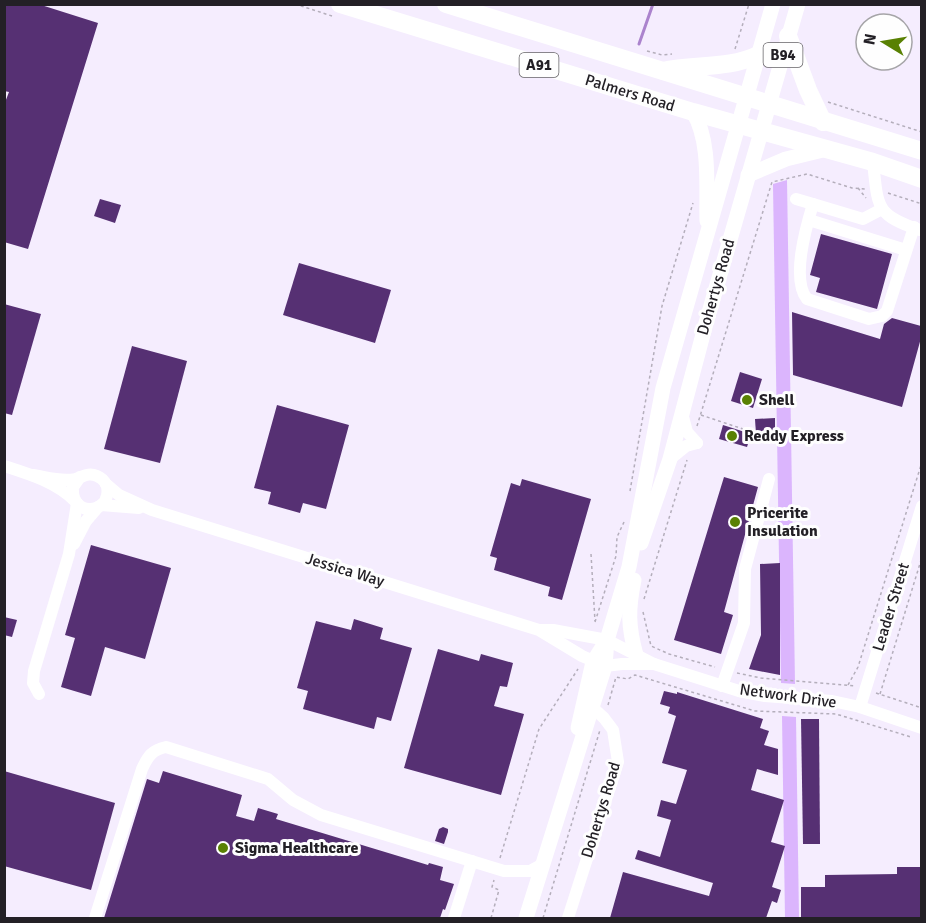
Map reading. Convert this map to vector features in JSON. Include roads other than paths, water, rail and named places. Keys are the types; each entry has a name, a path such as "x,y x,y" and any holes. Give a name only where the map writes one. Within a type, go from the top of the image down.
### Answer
{"highway":[{"name":"Palmers Road","path":"340,4 693,112 873,162 921,179"},
{"name":"Palmers Road","path":"446,4 921,151"},
{"path":"788,36 808,90 823,122"},
{"path":"661,72 684,66 732,64 758,55"}],"main road":[{"name":"Dohertys Road","path":"569,778 598,713 607,640 629,567 663,388 773,4"},
{"name":"Dohertys Road","path":"629,567 643,539 669,459 798,4"},
{"path":"693,112 705,141 708,236"},
{"path":"748,175 786,159 827,149"},
{"path":"636,655 629,633 628,606 643,539"},
{"name":"Dohertys Road","path":"526,918 569,778 582,708 605,668"}],"street":[{"path":"813,204 802,248 803,293 807,299 869,320 882,316 887,311 906,250 918,229 897,222 882,209 876,190 873,162"},
{"path":"796,199 863,219 882,209"},
{"path":"808,220 906,250"},
{"path":"669,459 692,441 682,412"},
{"path":"4,466 33,475 62,479 87,474 102,478 106,484 107,496 86,521 69,554"},
{"path":"33,475 67,493 87,509 99,506"},
{"path":"39,694 33,683 34,671 69,554 76,502 73,487 80,477"},
{"path":"722,686 744,623 745,569 770,479"},
{"name":"Jessica Way","path":"106,484 119,495 152,510 539,630 605,668"},
{"name":"Jessica Way","path":"99,506 117,505 152,510"},
{"name":"Leader Street","path":"860,707 921,506"},
{"name":"Jessica Way","path":"539,630 553,630 607,640"},
{"name":"Network Drive","path":"607,640 654,664 722,686 765,696 832,701 860,707 921,728"},
{"name":"Network Drive","path":"605,668 622,664 654,664"},
{"name":"Dohertys Road","path":"568,918 618,762 613,730 598,713"},
{"path":"95,918 142,769 152,752 166,747 268,779 293,800 321,815 497,869 515,872 530,871 543,864"},
{"path":"454,918 472,861"}],"waterway":[{"path":"639,44 653,4"}],"place":[{"name":"Shell","path":"747,400"},
{"name":"Reddy Express","path":"732,436"},
{"name":"Pricerite Insulation","path":"735,522"},
{"name":"Sigma Healthcare","path":"223,848"}]}
